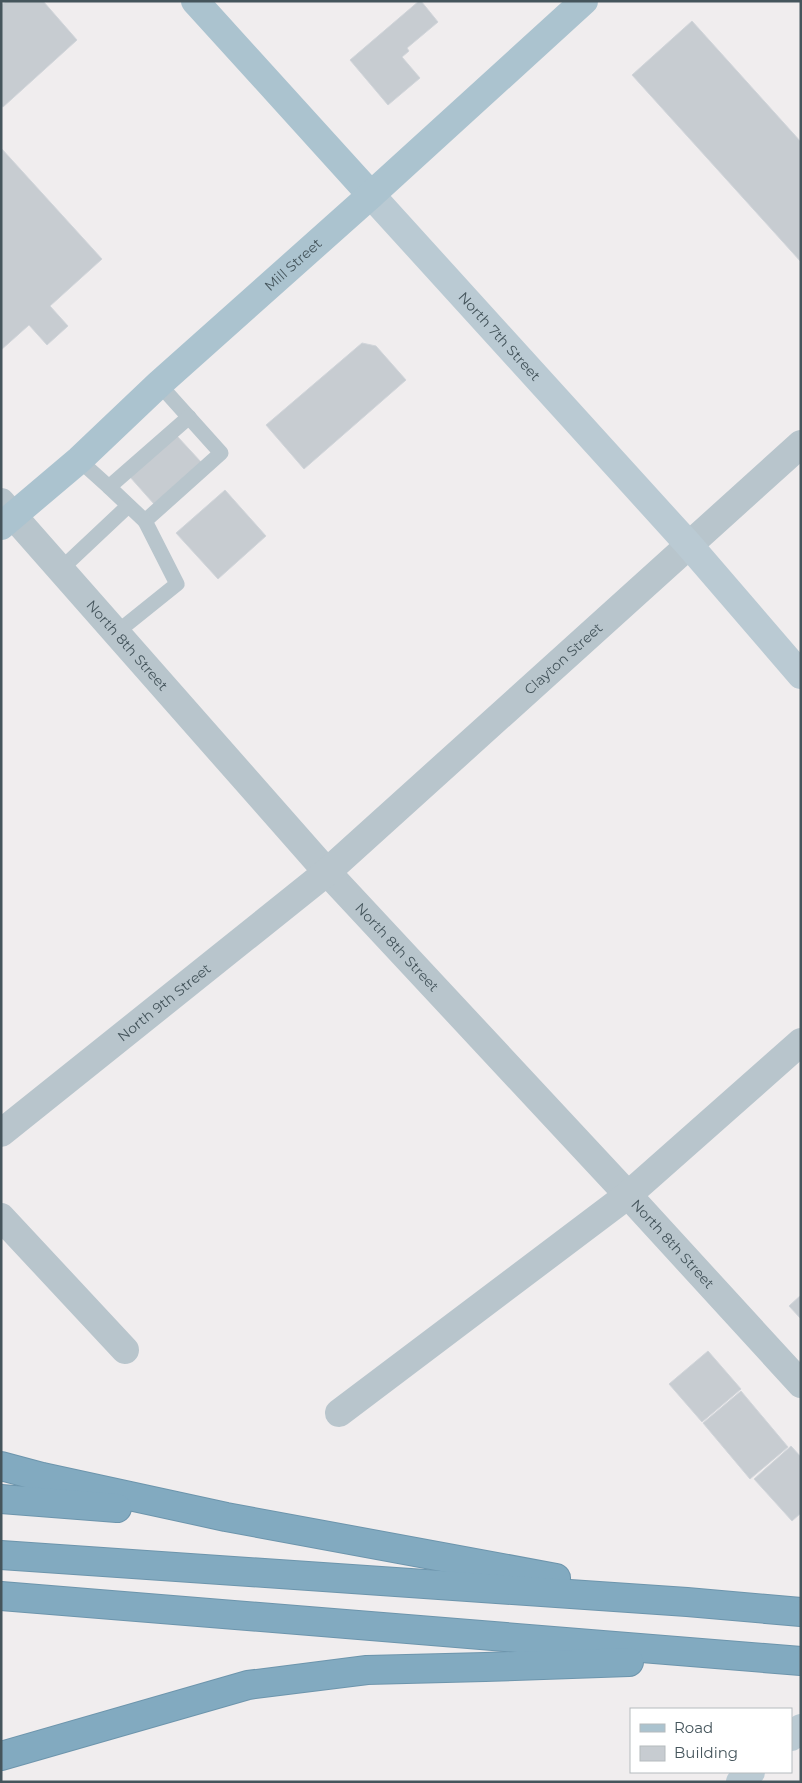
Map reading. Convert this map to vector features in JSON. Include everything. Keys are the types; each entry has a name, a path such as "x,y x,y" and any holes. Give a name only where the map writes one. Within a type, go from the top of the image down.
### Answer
{"highway":[{"path":"1,1466 42,1477 226,1517 687,1602"},
{"path":"1,1499 226,1517"},
{"path":"1,1554 687,1602 801,1612"},
{"path":"1,1596 801,1661"},
{"path":"1,1741 248,1685 367,1670 750,1657"},
{"path":"1,1756 248,1685"}],"main road":[{"name":"North 7th Street","path":"195,1 371,195"},
{"name":"Mill Street","path":"5,515 79,460 159,384 371,195 584,1"}],"street":[{"name":"North 7th Street","path":"371,195 689,545 801,675"},
{"name":"Clayton Street","path":"326,872 801,444"},
{"name":"North 8th Street","path":"5,515 60,570 326,872 628,1195 801,1384"},
{"name":"North 9th Street","path":"1,1133 326,872"},
{"path":"339,1413 628,1195 801,1042"},
{"path":"1,1217 124,1350"},
{"path":"740,1782 750,1773"}],"lane":[{"path":"145,521 221,452 159,384"},
{"path":"109,487 189,417"},
{"path":"79,460 145,521 177,584 116,633"},
{"path":"60,570 128,506"}],"building":[{"path":"6,1 43,1 77,40 3,107 1,106 1,5"},
{"path":"419,1 438,22 407,48 409,51 402,57 420,78 388,105 350,60"},
{"path":"692,21 801,142 801,262 632,75"},
{"path":"1,148 102,259 50,306 68,326 47,345 29,325 1,350"},
{"path":"362,343 376,346 406,380 304,469 266,425"},
{"path":"177,436 201,462 154,504 130,477"},
{"path":"225,490 266,536 218,579 176,533"},
{"path":"801,1295 801,1319 789,1306"},
{"path":"708,1351 741,1389 702,1422 669,1384"},
{"path":"741,1391 788,1447 750,1479 703,1423"},
{"path":"791,1446 801,1457 801,1513 792,1521 754,1479"}]}
